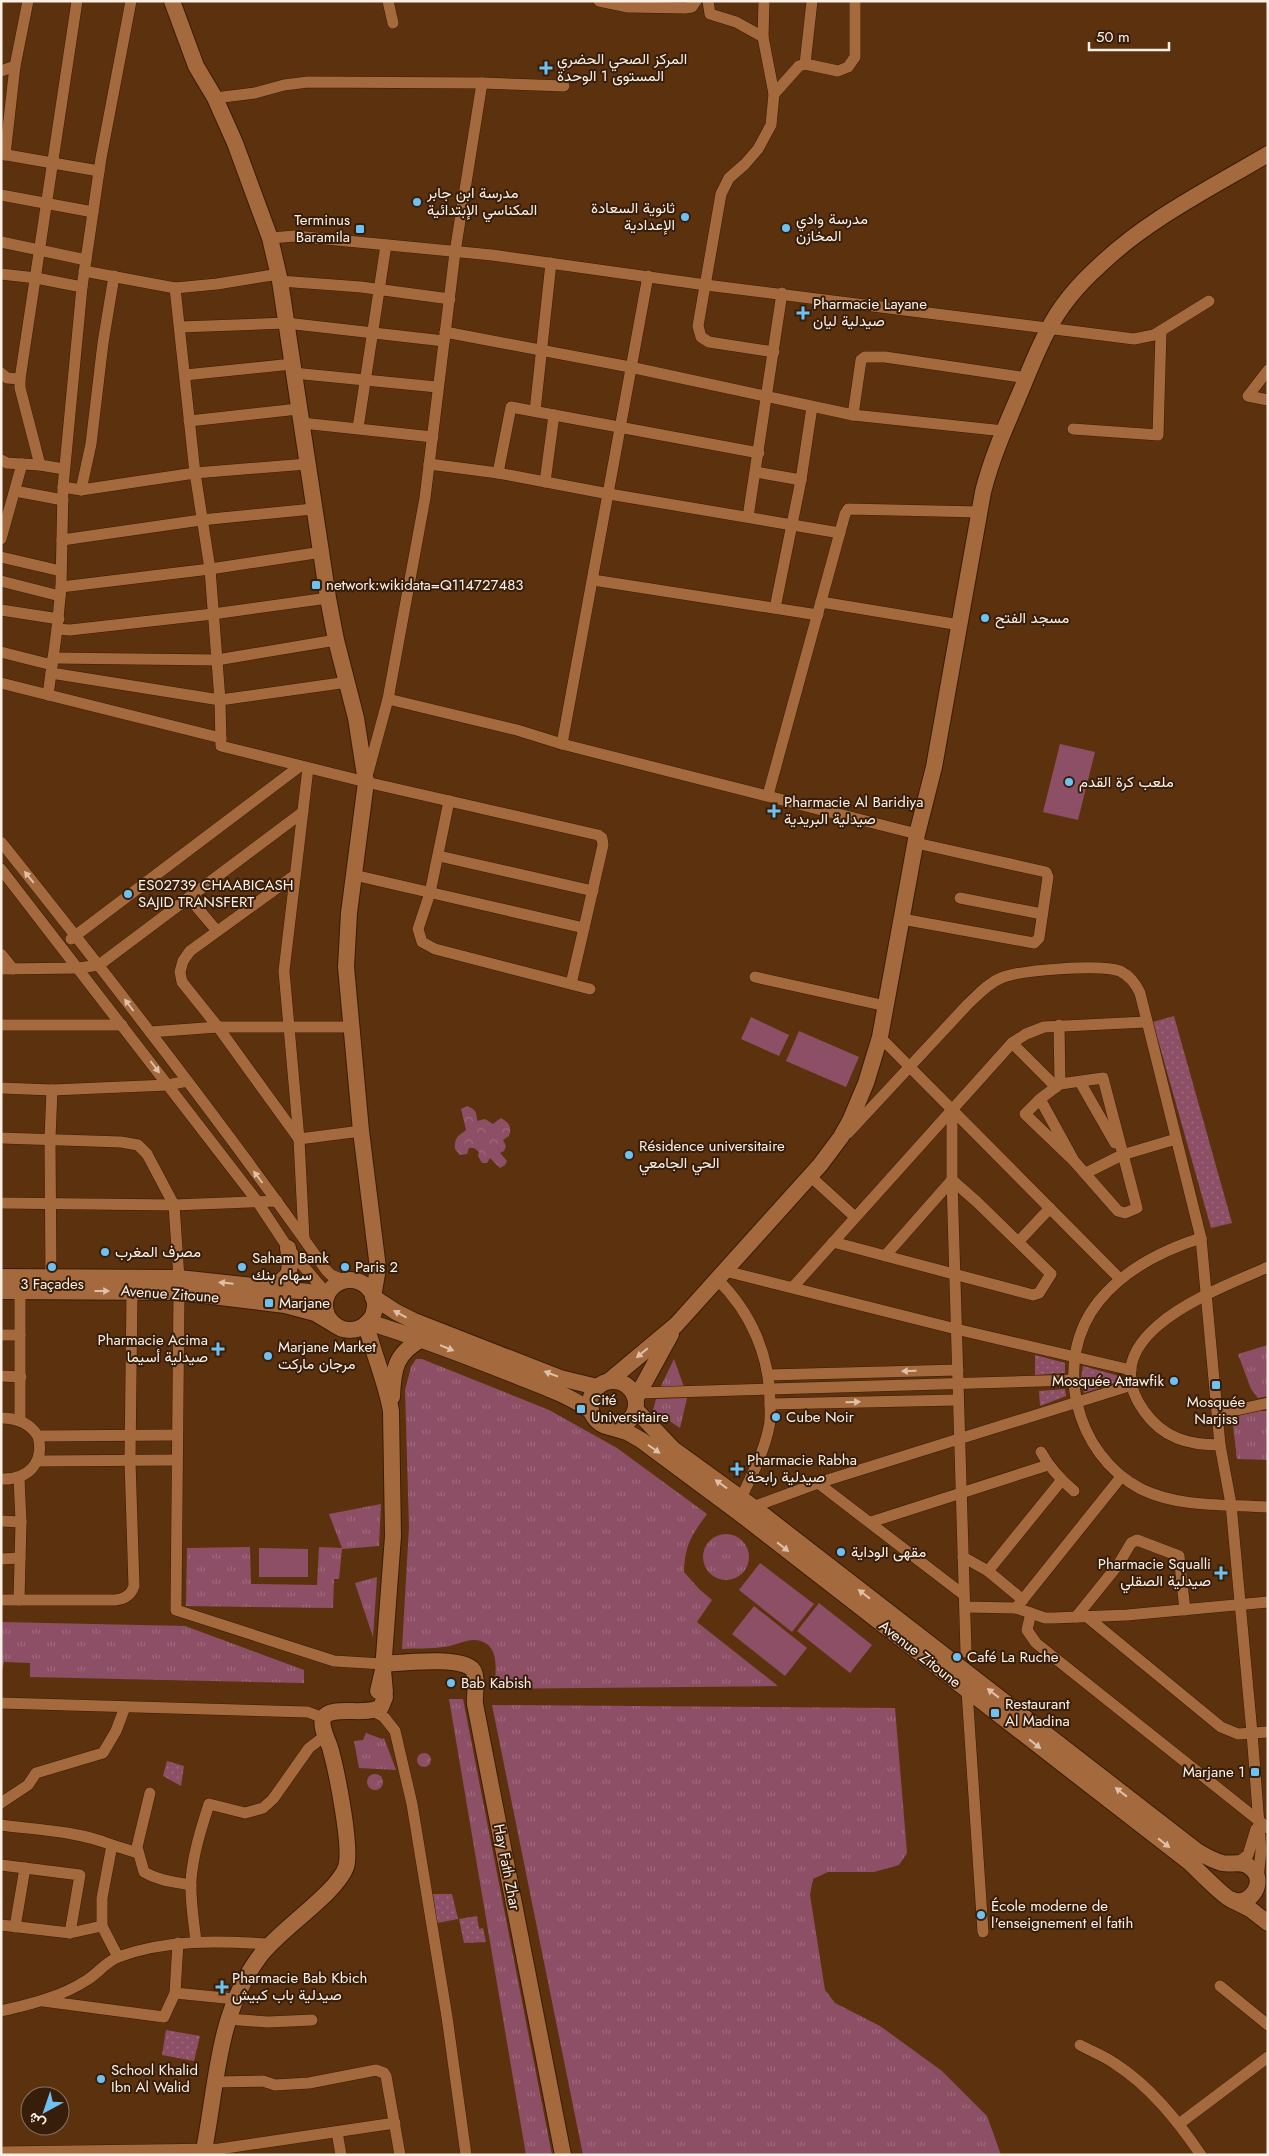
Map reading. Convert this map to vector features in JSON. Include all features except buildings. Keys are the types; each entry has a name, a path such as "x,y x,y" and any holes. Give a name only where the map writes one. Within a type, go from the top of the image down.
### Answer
{"street":[{"path":"28,1 15,66 3,155 99,171"},
{"path":"40,465 20,388 20,380 76,1"},
{"path":"48,695 61,592 60,571 64,468 70,433 82,286 99,171 131,1"},
{"path":"172,1 196,66 215,98 235,143 270,238 279,277 328,598 336,640 356,718 366,782"},
{"path":"388,1 393,23"},
{"path":"599,1 628,7 685,8 692,7 696,1"},
{"path":"708,1 710,14 736,22 763,36"},
{"path":"764,1 763,36 774,94 771,125 762,142 745,164 729,178 720,194 698,326 700,336 709,342 774,352"},
{"path":"805,64 812,1"},
{"path":"774,94 799,66 805,64 838,71 848,67 855,57 855,1"},
{"path":"1,71 15,66"},
{"path":"215,98 255,93 284,84 308,82 482,83 564,86"},
{"path":"375,1249 371,1263 366,1269 334,1285 327,1294 326,1314 338,1327 359,1328 367,1323 374,1310 378,1268 361,1131 346,967 349,913 366,782 388,699 425,498 437,387 455,252 482,83"},
{"path":"830,1152 850,1121 872,1065 880,1037 917,838 934,767 989,467 1048,329 1065,303 1081,284 1124,244 1151,224 1268,154"},
{"path":"1,195 93,212"},
{"path":"270,238 295,236 551,263 706,285 782,293 1134,339 1146,338 1161,331 1209,301"},
{"path":"1,242 40,250 114,276 174,288 279,277 450,299"},
{"path":"358,428 386,245"},
{"path":"535,411 551,263"},
{"path":"1,274 82,286"},
{"path":"82,490 91,444 103,343 114,276"},
{"path":"562,744 648,276"},
{"path":"174,288 180,327 195,473 210,570 220,700 221,746 366,782 598,835 602,838 603,845 571,984"},
{"path":"748,517 768,397 782,293"},
{"path":"180,327 286,323 372,333 445,337 543,350 853,415 1004,431"},
{"path":"1073,429 1158,435 1161,331"},
{"path":"853,415 861,360 865,357 885,357 1027,378"},
{"path":"185,375 293,369 437,387"},
{"path":"1268,370 1248,396 1268,400"},
{"path":"1,373 7,378 20,380"},
{"path":"498,473 511,407 759,453"},
{"path":"775,608 793,526 812,407"},
{"path":"545,482 554,415"},
{"path":"189,421 300,416 358,428 433,437"},
{"path":"1,460 7,463 64,468"},
{"path":"1,539 22,464"},
{"path":"63,487 82,490 195,473 307,464"},
{"path":"429,464 498,473 609,494 840,533"},
{"path":"756,472 801,480"},
{"path":"15,491 63,500"},
{"path":"62,540 201,520 313,509"},
{"path":"768,795 845,514 848,509 980,512"},
{"path":"1,581 61,592 322,552"},
{"path":"1,557 60,571"},
{"path":"593,580 818,615"},
{"path":"1,610 58,624 70,630 213,614 328,598"},
{"path":"821,602 960,626"},
{"path":"52,665 217,660 336,640"},
{"path":"1,652 52,665 220,700 348,682"},
{"path":"1,683 221,738"},
{"path":"388,699 517,730 562,744 768,795 917,838 1046,872 1048,877 1038,938 1034,943 902,919"},
{"path":"304,767 303,812 284,971 299,1139 304,1239"},
{"path":"61,945 76,936 304,767"},
{"path":"449,801 439,856 418,929 422,942 435,949 590,989"},
{"path":"1,954 7,969 98,966 303,812"},
{"path":"1,842 150,1032 331,1275 364,1284 374,1297 396,1312 422,1324 560,1378 603,1384 622,1383 628,1386 637,1400"},
{"path":"439,856 593,891"},
{"path":"1,869 257,1201 288,1248 327,1294"},
{"path":"354,874 584,928"},
{"path":"295,875 190,950 183,961 180,972 182,982 218,1027 299,1139"},
{"path":"189,898 217,931"},
{"path":"960,898 1042,914"},
{"path":"591,1411 591,1398 603,1384 676,1325 830,1152 911,1068 984,988 999,978 1014,973 1102,968 1120,972 1135,983 1140,993 1201,1238 1220,1445 1231,1504 1261,1851 1258,1881 1254,1893 1250,1898 1238,1902 1227,1897 1219,1881 1220,1875 1224,1869 1248,1855 1258,1820"},
{"path":"755,977 886,1006"},
{"path":"793,1287 1012,1043 1033,1030 1058,1025 1146,1022"},
{"path":"1,1025 122,1024"},
{"path":"1058,1025 1058,1085"},
{"path":"150,1032 218,1027 351,1028"},
{"path":"880,1037 1120,1279"},
{"path":"1012,1043 1058,1085"},
{"path":"1103,1078 1122,1155 1137,1205 1136,1210 1125,1213 1118,1211 1074,1160 1025,1114 1058,1085 1103,1078"},
{"path":"1,1088 52,1090 168,1085 187,1081"},
{"path":"1080,1082 1122,1155"},
{"path":"51,1276 50,1138 52,1090"},
{"path":"1040,1099 1074,1160"},
{"path":"952,1109 952,1180 966,1652"},
{"path":"299,1139 361,1131"},
{"path":"1,1138 50,1138 121,1142 138,1145 147,1154 174,1205 179,1285 176,1610 334,1661 383,1667"},
{"path":"1086,1173 1122,1155 1176,1139"},
{"path":"810,1176 855,1217"},
{"path":"833,1242 1036,1295 1039,1293 1050,1274 1018,1241 952,1180"},
{"path":"885,1256 952,1180"},
{"path":"1,1203 174,1205 277,1201"},
{"path":"1018,1241 1050,1208"},
{"path":"1201,1238 1182,1244 1151,1259 1120,1279 1103,1296 1083,1328 1076,1357 1074,1380 1077,1403 1091,1441 1121,1477 1141,1489 1170,1500 1268,1506"},
{"path":"268,1288 282,1282 289,1274 288,1248"},
{"path":"1220,1445 1198,1445 1171,1437 1149,1419 1136,1398 1132,1385 1131,1370 1134,1356 1156,1326 1166,1317 1206,1295 1268,1267"},
{"path":"721,1275 793,1287 956,1329 1131,1370"},
{"path":"721,1275 748,1318 763,1354 770,1390 770,1424 747,1502"},
{"name":"Avenue Zitoune","path":"1,1277 51,1276 179,1285 268,1288 327,1294"},
{"name":"Avenue Zitoune","path":"1,1291 132,1291 179,1285 285,1305 315,1313 357,1336 373,1354"},
{"path":"20,1291 20,1421"},
{"path":"1,1600 115,1600 128,1596 132,1591 134,1586 130,1436 132,1291"},
{"path":"367,1323 422,1339 555,1391 579,1403 591,1411 598,1422 610,1427 629,1422 637,1400 676,1325"},
{"path":"367,1323 373,1354 388,1395 391,1411"},
{"path":"1,1335 20,1335"},
{"path":"422,1339 412,1344 399,1358 393,1376 391,1411 393,1536 380,1698 384,1717 395,1730 412,1804 447,2016 466,2155"},
{"path":"768,1375 958,1370"},
{"path":"1,1376 21,1377"},
{"path":"637,1400 770,1390 1074,1380"},
{"path":"747,1502 818,1483 1132,1385"},
{"name":"Avenue Zitoune","path":"637,1400 673,1449 747,1502 1197,1851 1213,1860 1224,1863 1236,1863"},
{"path":"770,1404 958,1400"},
{"path":"1218,1414 1268,1403"},
{"path":"1,1418 20,1421 34,1430 38,1436 40,1453 37,1461 26,1474 19,1478 1,1479"},
{"name":"Avenue Zitoune","path":"610,1427 626,1432 641,1440 666,1457 1189,1862 1227,1897 1250,1909 1268,1923"},
{"path":"38,1436 177,1435"},
{"path":"1041,1452 1048,1465 1074,1491"},
{"path":"37,1461 177,1460"},
{"path":"871,1522 1048,1465"},
{"path":"1019,1604 1121,1477"},
{"path":"19,1478 21,1522 19,1600"},
{"path":"988,1571 1062,1481"},
{"path":"818,1483 871,1522 964,1601 1019,1604"},
{"path":"1,1521 21,1522"},
{"path":"1081,1617 1118,1565 1130,1544 1137,1540 1179,1556 1185,1610"},
{"path":"963,1556 988,1571 1019,1604 1031,1613 1045,1618 1185,1610 1268,1602"},
{"path":"1,1558 20,1558"},
{"path":"1031,1613 1027,1630 1036,1643 1268,1828"},
{"path":"1081,1617 1221,1727 1238,1734 1268,1732"},
{"name":"Hay Fath Zhar","path":"383,1667 457,1662 469,1666 474,1672 475,1704 563,2155"},
{"path":"967,1691 983,1932"},
{"path":"203,2152 227,2019 235,1998 258,1958 270,1944 337,1882 346,1867 348,1848 333,1758 322,1726 323,1718 331,1712 380,1698"},
{"path":"1,1703 308,1712 323,1718"},
{"path":"1,1803 28,1785 36,1773 103,1753 116,1731 125,1707"},
{"path":"196,1942 191,1885 198,1837 209,1804 245,1813 263,1808 273,1799 309,1748 326,1735"},
{"path":"150,1793 137,1847 144,1872 166,1881 191,1885"},
{"path":"1,1825 80,1835 98,1839 138,1853"},
{"path":"112,1844 102,1898 102,1926 118,1957"},
{"path":"1236,1863 1249,1866 1256,1875 1268,1900"},
{"path":"1,1865 80,1875 70,1933"},
{"path":"15,1927 25,1868"},
{"path":"1,1925 70,1933 102,1926"},
{"path":"1,2012 43,2001 88,1980 118,1957 178,1943 226,1942 270,1944"},
{"path":"43,2001 164,2017 175,1993 178,1943"},
{"path":"1220,1986 1268,2025"},
{"path":"175,1993 235,1998"},
{"path":"227,2019 268,2022 312,2020"},
{"path":"1080,2045 1114,2063 1141,2084 1179,2124 1201,2155"},
{"path":"1179,2124 1268,2057"},
{"path":"215,2082 263,2080 275,2085 309,2083 376,2070 384,2073 400,2155"},
{"path":"1,2152 203,2152 395,2123"},
{"path":"337,2132 341,2155"}],"green space":[{"name":"ملعب كرة القدم","path":"1060,744 1095,752 1078,820 1043,812"},
{"path":"1174,1016 1232,1223 1211,1228 1153,1022"},
{"path":"751,1017 789,1035 779,1056 741,1039"},
{"path":"799,1031 859,1057 846,1087 786,1061"},
{"path":"467,1106 475,1111 477,1121 485,1119 493,1124 501,1118 509,1125 509,1136 503,1140 506,1146 504,1151 500,1153 507,1161 500,1168 490,1158 487,1163 482,1163 478,1156 479,1152 474,1148 469,1148 467,1154 460,1155 455,1149 457,1138 466,1130 461,1109"},
{"path":"1268,1345 1268,1396 1258,1398 1251,1389 1238,1354"},
{"path":"1035,1355 1065,1363 1065,1373 1035,1375"},
{"path":"416,1359 422,1359 549,1410 617,1448 707,1514 687,1548 684,1572 712,1600 697,1622 778,1686 494,1689 496,1674 495,1658 493,1651 483,1642 470,1640 444,1647 402,1649 409,1527 405,1390 411,1367"},
{"path":"674,1359 684,1387 660,1388"},
{"path":"1083,1366 1119,1376 1120,1381 1084,1393 1081,1380"},
{"path":"1065,1389 1066,1396 1040,1406 1039,1391"},
{"path":"687,1398 680,1428 653,1410 656,1399"},
{"path":"1268,1411 1268,1460 1237,1459 1232,1417"},
{"path":"381,1504 379,1546 342,1549 339,1579 334,1579 333,1608 186,1606 187,1548 250,1547 251,1584 317,1585 319,1547 342,1548 329,1514"},
{"path":"721,1534 731,1534 745,1544 749,1557 745,1570 739,1576 731,1580 721,1580 707,1570 703,1562 703,1552 713,1538"},
{"path":"259,1548 308,1549 308,1577 259,1577"},
{"path":"760,1563 814,1604 792,1632 739,1590"},
{"path":"377,1577 373,1637 355,1583"},
{"path":"819,1603 872,1645 850,1673 797,1631"},
{"path":"754,1606 807,1648 785,1676 732,1634"},
{"path":"1,1622 185,1626 304,1670 304,1683 30,1677 30,1663 4,1662 1,1676"},
{"path":"449,1699 463,1699 552,2155 526,2155"},
{"path":"492,1705 895,1708 907,1853 899,1865 874,1872 828,1872 813,1879 810,1895 825,1990 835,2003 880,2026 942,2071 987,2116 1001,2155 583,2155"},
{"path":"366,1733 384,1738 396,1770 359,1768 354,1741 363,1740"},
{"path":"424,1753 429,1755 431,1760 429,1765 424,1767 419,1765 417,1760 419,1755"},
{"path":"167,1761 184,1766 181,1786 163,1776"},
{"path":"375,1774 381,1776 383,1782 381,1788 375,1790 369,1788 367,1782 369,1776"},
{"path":"432,1894 452,1894 458,1919 437,1923"},
{"path":"477,1916 479,1929 483,1928 486,1942 464,1943 459,1919"},
{"path":"166,2030 200,2036 194,2061 162,2055"}],"place":[{"name":"المركز الصحي الحضري المستوى 1 الوحدة","path":"546,68"},
{"name":"مدرسة ابن جابر المكناسي الإبتدائية","path":"417,202"},
{"name":"ثانوية السعادة الإعدادية","path":"685,217"},
{"name":"مدرسة وادي المخازن","path":"786,228"},
{"name":"Terminus Baramila","path":"360,229"},
{"name":"Pharmacie Layane صيدلية ليان","path":"803,313"},
{"name":"network:wikidata=Q114727483","path":"316,585"},
{"name":"مسجد الفتح","path":"985,618"},
{"name":"ملعب كرة القدم","path":"1069,782"},
{"name":"Pharmacie Al Baridiya صيدلية البريدية","path":"774,811"},
{"name":"ES02739 CHAABICASH SAJID TRANSFERT","path":"128,894"},
{"name":"Résidence universitaire الحي الجامعي","path":"629,1155"},
{"name":"مصرف المغرب","path":"105,1252"},
{"name":"3 Façades","path":"52,1267"},
{"name":"Saham Bank سهام بنك","path":"242,1267"},
{"name":"Paris 2","path":"345,1267"},
{"name":"Marjane","path":"269,1303"},
{"name":"Pharmacie Acima صيدلية أسيما","path":"218,1349"},
{"name":"Marjane Market مرجان ماركت","path":"268,1356"},
{"name":"Mosquée Attawfik","path":"1174,1381"},
{"name":"Mosquée Narjiss","path":"1216,1385"},
{"name":"Cité Universitaire","path":"581,1409"},
{"name":"Cube Noir","path":"776,1417"},
{"name":"Pharmacie Rabha صيدلية رابحة","path":"737,1469"},
{"name":"مقهى الوداية","path":"841,1552"},
{"name":"Pharmacie Squalli صيدلية الصقلي","path":"1221,1573"},
{"name":"Café La Ruche","path":"957,1657"},
{"name":"Bab Kabish","path":"451,1683"},
{"name":"Restaurant Al Madina","path":"995,1713"},
{"name":"Marjane 1","path":"1255,1772"},
{"name":"École moderne de l'enseignement el fatih","path":"981,1915"},
{"name":"Pharmacie Bab Kbich صيدلية باب كبيش","path":"222,1987"},
{"name":"School Khalid Ibn Al Walid","path":"101,2079"}]}
